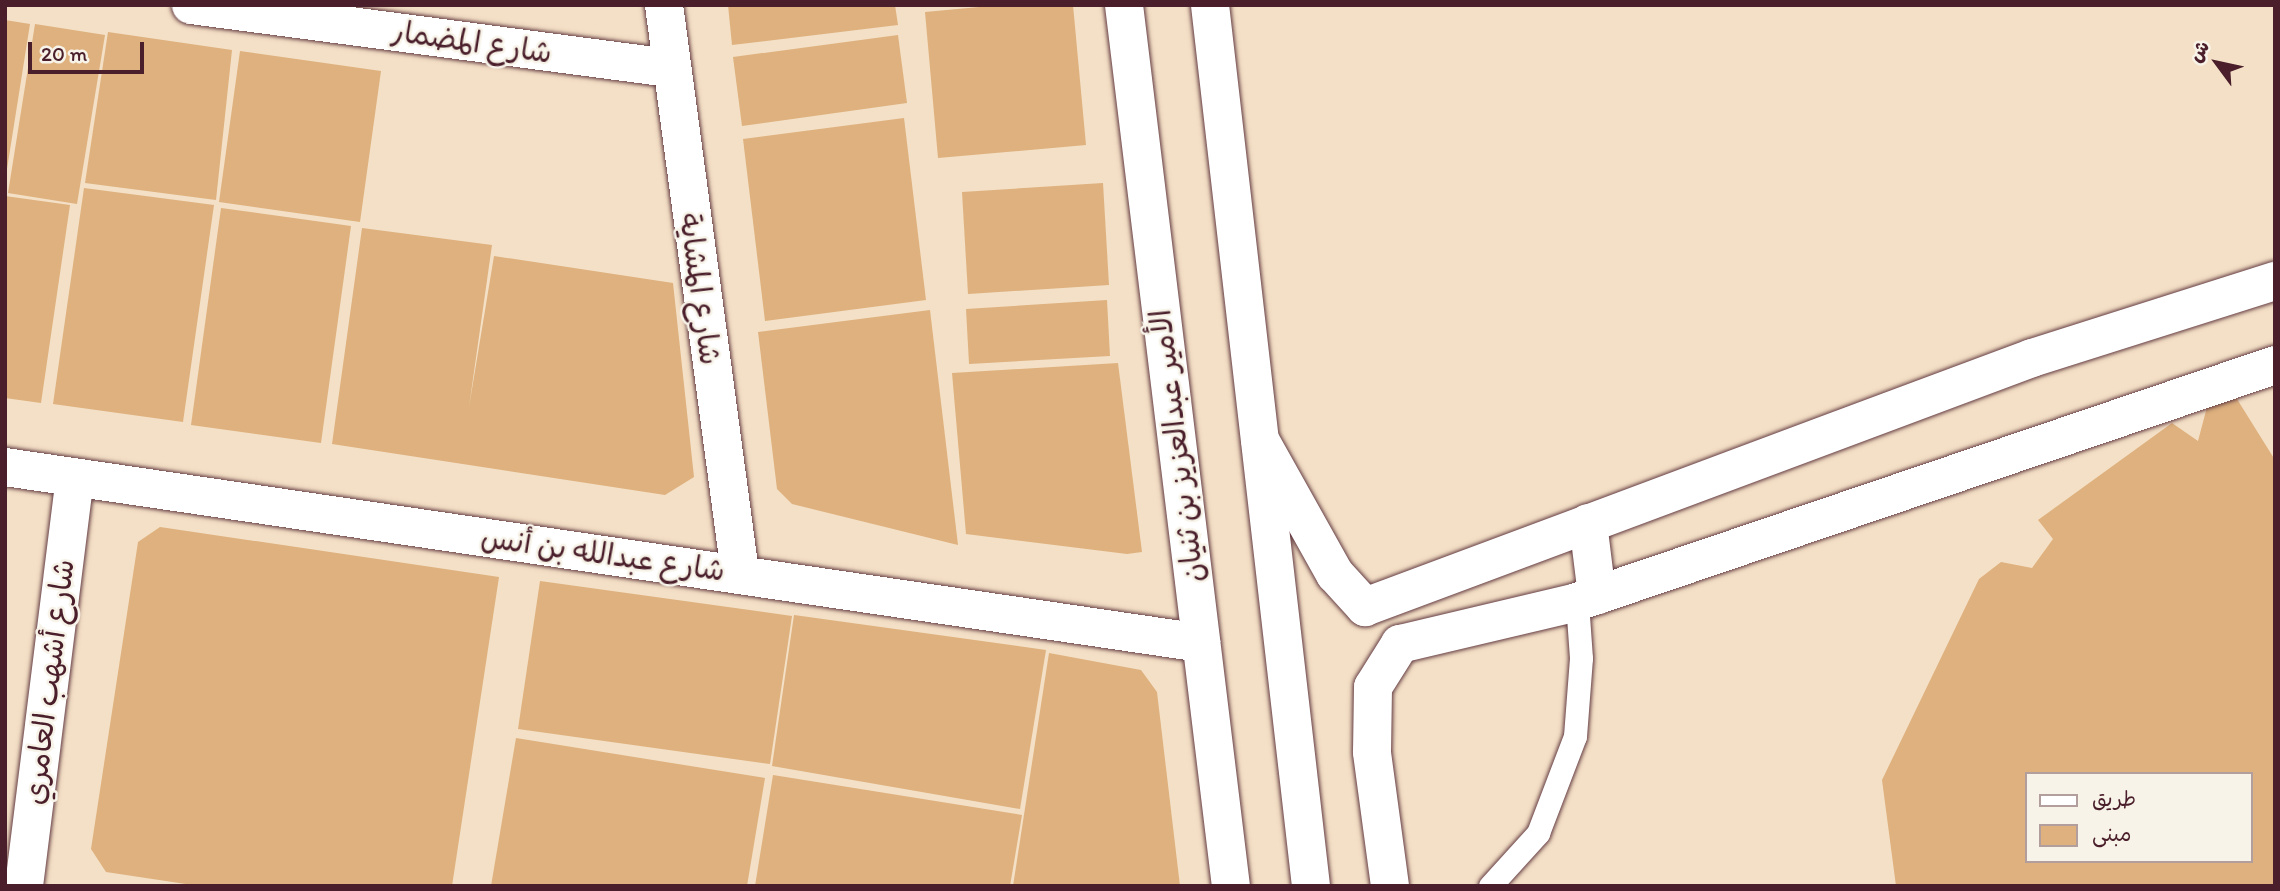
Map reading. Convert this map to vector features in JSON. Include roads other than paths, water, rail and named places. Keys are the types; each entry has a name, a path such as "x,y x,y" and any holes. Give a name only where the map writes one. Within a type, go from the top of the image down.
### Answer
{"street":[{"name":"شارع المضمار","path":"191,5 669,68"},
{"name":"شارع المشاية","path":"664,5 669,68 740,573"},
{"name":"الأمير عبدالعزيز بن ثنيان","path":"1124,5 1231,886"},
{"path":"1210,5 1311,886"},
{"path":"1260,440 1335,574 1365,607 2032,358 2275,281"},
{"path":"1390,886 1371,752 1373,687 1400,645 1587,598 2275,365"},
{"name":"شارع عبدالله بن أنس","path":"5,467 740,573 1201,643"},
{"name":"شارع أشهب العامري","path":"24,886 75,479"},
{"path":"1587,598 1588,523"}],"lane":[{"path":"1490,886 1538,833 1575,736 1587,598"}]}
